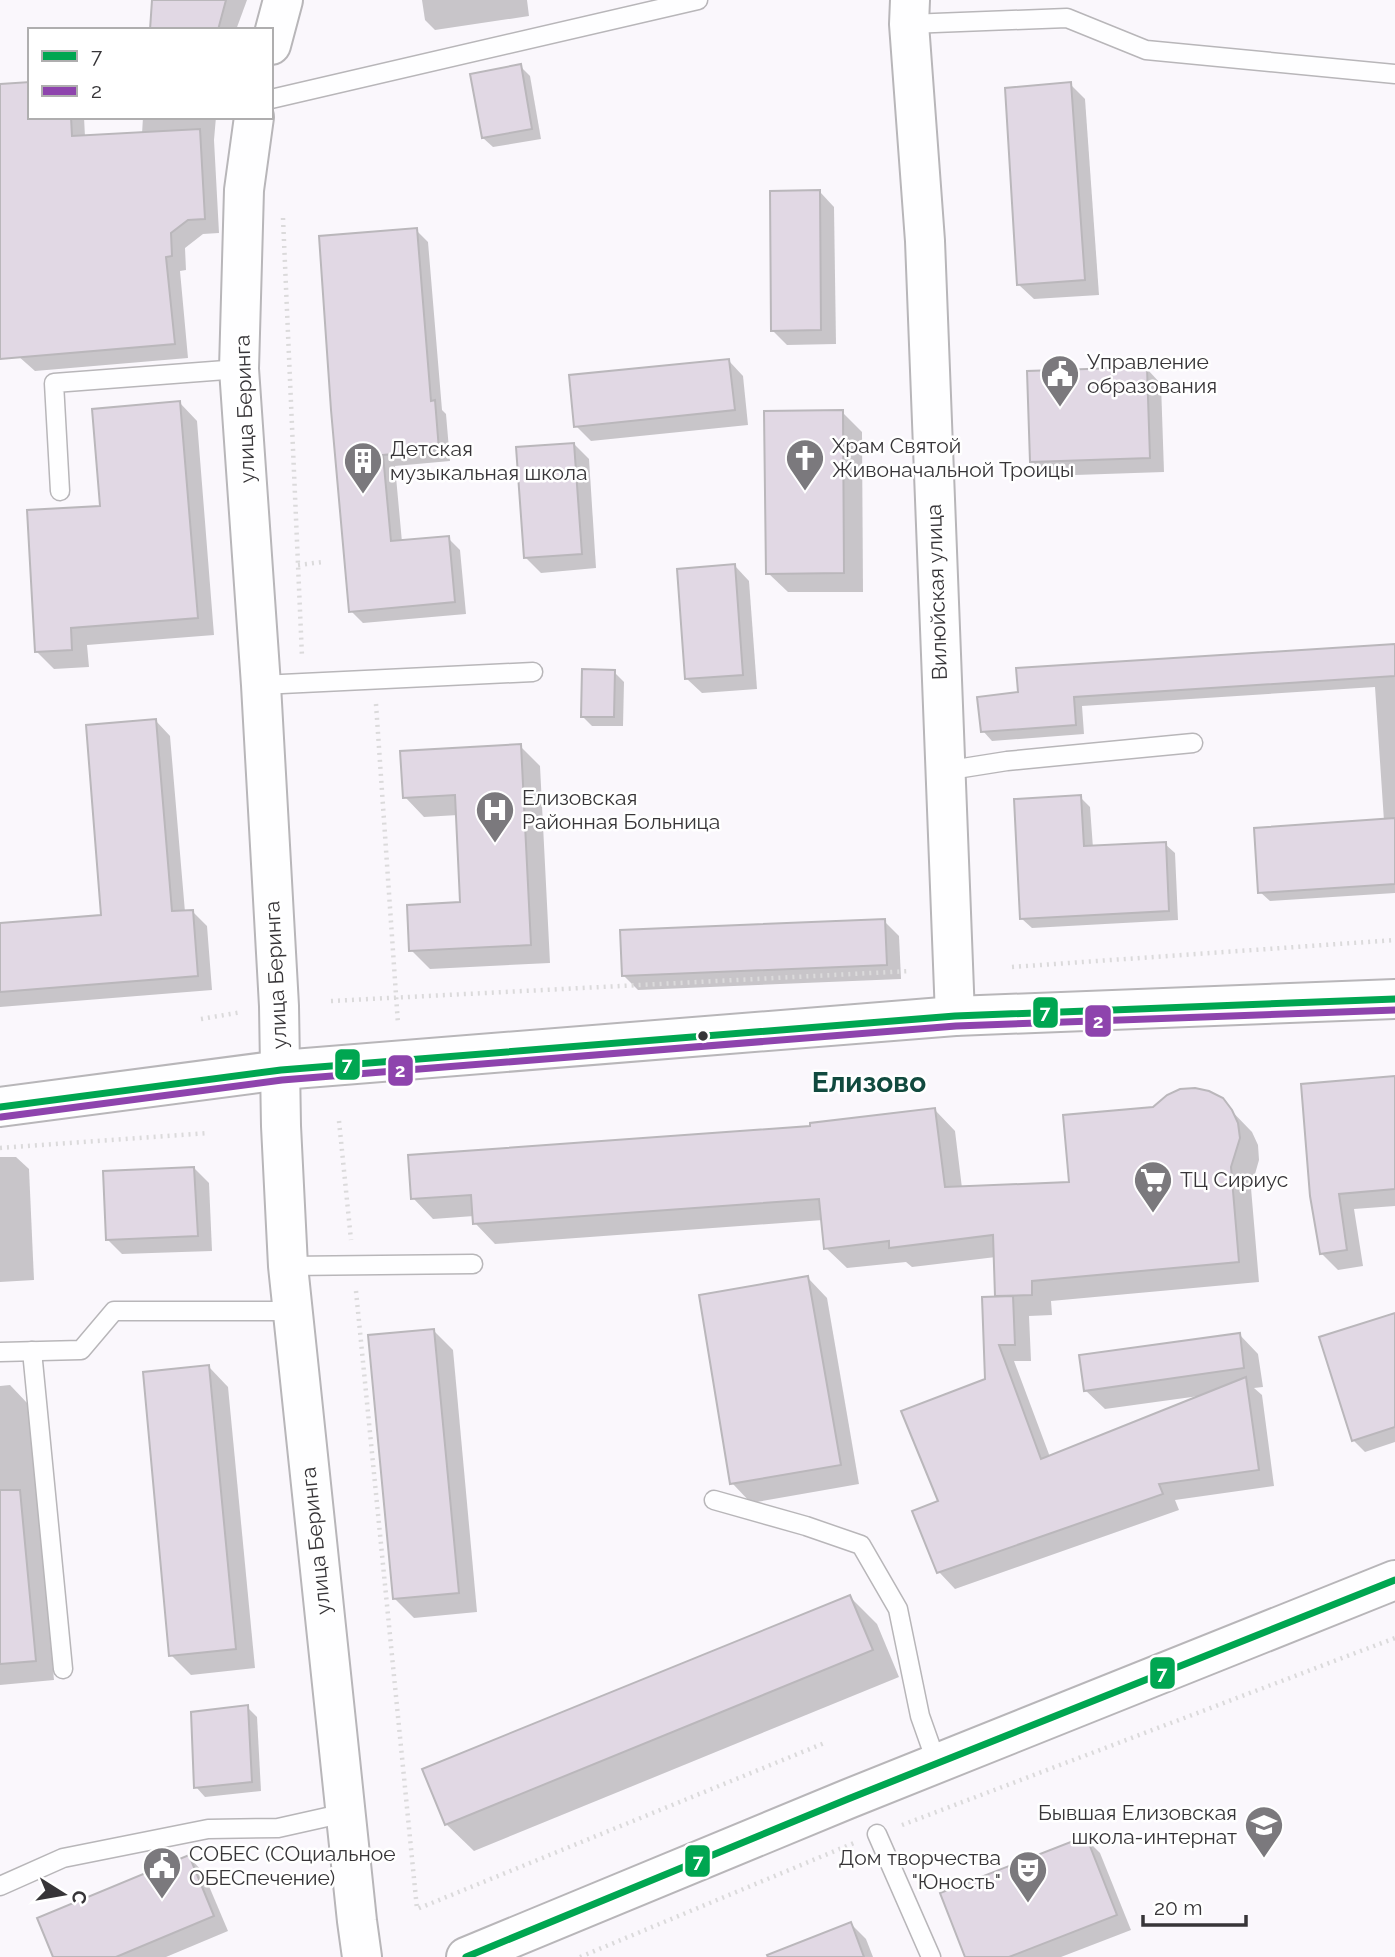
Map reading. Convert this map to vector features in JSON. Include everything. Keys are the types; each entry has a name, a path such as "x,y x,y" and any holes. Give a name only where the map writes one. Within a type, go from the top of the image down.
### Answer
{"street":[{"path":"273,38 283,0"},
{"name":"Вилюйская улица","path":"909,12 925,240 954,1016"},
{"name":"улица Беринга","path":"254,119 244,190 239,369 261,685 281,1070 288,1266 362,1957"},
{"path":"0,1107 281,1070 954,1016 1395,999"},
{"path":"466,1957 1395,1580"}],"lane":[{"path":"273,99 698,0"},
{"path":"909,12 1067,18 1146,50 1395,74"},
{"path":"61,491 54,383 239,369"},
{"path":"261,685 533,672"},
{"path":"944,771 1007,761 1193,743"},
{"path":"288,1266 473,1264"},
{"path":"0,1352 82,1350 114,1311 291,1311"},
{"path":"32,1351 63,1669"},
{"path":"714,1500 861,1545 898,1609 920,1716 937,1764"},
{"path":"0,1886 64,1858 208,1829 278,1828 345,1813"},
{"path":"877,1834 930,1957"}],"path":[{"path":"283,215 303,682"},
{"path":"298,565 323,562"},
{"path":"375,679 401,1060"},
{"path":"1012,967 1395,940"},
{"path":"331,1001 909,971"},
{"path":"201,1020 243,1012"},
{"path":"339,1121 417,1909 827,1742"},
{"path":"0,1148 208,1133"},
{"path":"580,1957 877,1834 1395,1639"}],"building":[{"path":"152,0 226,0 219,28 150,28"},
{"path":"521,64 532,129 482,138 470,74"},
{"path":"28,82 28,119 71,119 72,136 200,129 205,219 188,220 171,233 172,256 166,257 175,344 0,359 0,84"},
{"path":"1071,82 1085,280 1017,285 1005,88"},
{"path":"820,190 821,330 771,331 770,191"},
{"path":"417,228 431,401 435,400 439,450 383,455 391,541 449,536 455,602 349,612 319,236"},
{"path":"729,359 735,410 574,427 569,375"},
{"path":"1147,367 1150,458 1030,462 1027,371"},
{"path":"180,401 198,618 71,628 72,650 35,652 27,510 100,506 92,409"},
{"name":"Храм Святой Живоначальной Троицы","path":"843,410 844,573 766,574 764,411"},
{"path":"574,443 582,554 524,558 516,447"},
{"path":"735,564 743,675 685,679 677,569"},
{"path":"1395,644 1395,676 1074,697 1076,725 981,732 977,697 1018,692 1016,668"},
{"path":"582,669 615,670 614,717 581,717"},
{"path":"156,719 172,911 193,910 198,976 0,992 0,923 101,915 86,725"},
{"path":"521,744 531,945 409,951 407,905 460,902 455,795 403,798 400,751"},
{"path":"1081,795 1084,846 1166,842 1169,911 1020,919 1014,799"},
{"path":"1395,818 1395,884 1258,893 1254,828"},
{"path":"885,919 887,965 622,976 620,930"},
{"path":"1395,1076 1395,1189 1339,1194 1347,1250 1320,1254 1310,1196 1301,1084"},
{"path":"1195,1088 1223,1098 1238,1123 1240,1138 1231,1167 1239,1262 1032,1281 1032,1295 995,1296 993,1235 889,1248 889,1241 824,1249 819,1199 473,1224 471,1195 411,1199 408,1155 810,1126 810,1123 935,1108 945,1187 1069,1182 1063,1115 1153,1107 1167,1095 1180,1089"},
{"path":"194,1167 198,1236 106,1240 103,1171"},
{"path":"808,1276 841,1465 730,1484 699,1295"},
{"path":"1013,1296 1015,1345 999,1345 1041,1459 1246,1377 1259,1470 1159,1484 1163,1494 937,1573 912,1511 938,1501 901,1411 985,1379 982,1297"},
{"path":"1395,1313 1395,1427 1352,1441 1319,1337"},
{"path":"434,1329 459,1593 393,1599 368,1335"},
{"path":"1240,1333 1244,1368 1084,1391 1079,1355"},
{"path":"209,1365 236,1649 169,1656 143,1372"},
{"path":"0,1490 20,1490 36,1661 0,1664"},
{"path":"850,1595 873,1650 445,1825 422,1769"},
{"path":"248,1705 252,1782 194,1788 191,1712"},
{"name":"Дом творчества \"Юность\"","path":"1086,1836 1117,1915 1009,1957 965,1957 940,1893"},
{"path":"189,1855 214,1916 116,1957 53,1957 37,1918"},
{"path":"851,1922 864,1957 767,1955"}],"transit line":[{"name":"7","path":"0,1107 281,1070 955,1016 1395,999"},
{"name":"2","path":"1,1117 282,1080 956,1026 1395,1010"},
{"name":"7","path":"466,1957 848,1799 1395,1580"}],"place":[{"name":"Управление образования","path":"1060,408"},
{"name":"Храм Святой Живоначальной Троицы","path":"805,492"},
{"name":"Детская музыкальная школа","path":"363,495"},
{"name":"Елизовская Районная Больница","path":"495,844"},
{"name":"ТЦ Сириус","path":"1153,1214"},
{"name":"Бывшая Елизовская школа-интернат","path":"1264,1859"},
{"name":"СОБЕС (СОциальное ОБЕСпечение)","path":"162,1900"},
{"name":"Дом творчества \"Юность\"","path":"1028,1904"}],"district":[{"name":"Елизово","path":"869,1082"}]}
